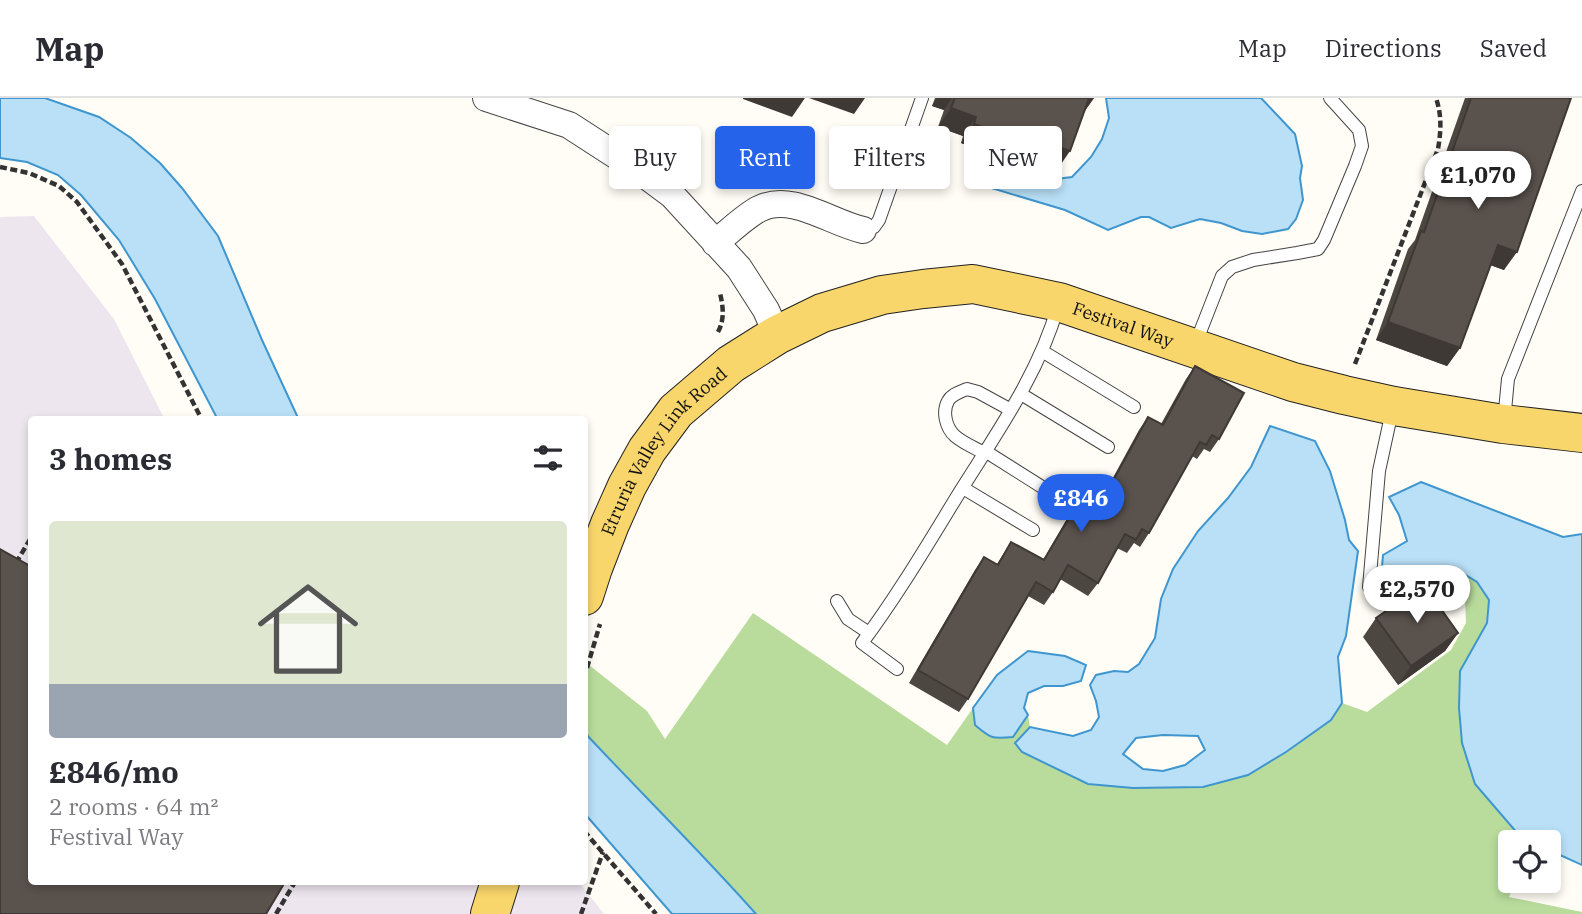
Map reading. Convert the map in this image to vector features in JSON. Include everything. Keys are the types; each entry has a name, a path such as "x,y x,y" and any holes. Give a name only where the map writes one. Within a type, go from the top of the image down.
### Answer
{"main road":[{"name":"Festival Way","path":"777,335 822,313 882,295 974,284 1059,302 1293,382 1344,395 1503,424 1582,433"},
{"name":"Etruria Valley Link Road","path":"593,608 593,568 627,486 647,450 676,411 731,364 777,335"},
{"path":"490,914 499,885"}],"street":[{"path":"502,101 569,125 672,195 739,268 766,310 777,335"},
{"path":"715,243 758,209 775,204 793,205 863,230"}],"lane":[{"path":"863,230 874,227 879,220 922,98"},
{"path":"1194,348 1223,276 1232,267 1253,260 1318,248 1324,240 1362,146 1359,130 1330,98"},
{"path":"1503,424 1508,379 1582,191"},
{"path":"897,669 862,643 889,605 1021,394 1052,329 1059,302"},
{"path":"1042,351 1135,407"},
{"path":"1011,410 967,389 949,399 945,416 947,426 956,437 1080,511"},
{"path":"1021,394 1108,447"},
{"path":"1369,587 1379,471 1394,406"},
{"path":"962,488 1033,530"},
{"path":"837,601 848,619 869,633"}],"path":[{"path":"1344,395 1438,149 1441,126 1436,98"},
{"path":"0,167 29,173 58,186 77,202 122,264 200,416"},
{"path":"715,337 721,326 723,309 720,290"},
{"path":"16,564 28,543"},
{"path":"8,559 24,569"},
{"path":"588,660 593,608"},
{"path":"588,835 656,914"},
{"path":"581,914 603,852"},
{"path":"276,914 293,885"}],"shaded area":[{"path":"34,216 114,319 163,416 28,416 28,885 581,885 604,914 0,914 0,217"}],"green space":[{"path":"1464,574 1477,582 1489,600 1487,623 1460,671 1462,743 1516,830 1498,830 1498,893 1511,893 1509,897 1582,914 756,914 588,735 588,664 647,711 665,739 753,613 947,745 973,708 975,725 1013,737 1028,715 1030,727 1016,743 1021,752 1088,783 1133,788 1203,787 1331,720 1342,703 1367,712 1451,650 1466,623"}],"water":[{"path":"0,98 45,98 99,117 131,138 160,163 218,236 297,416 216,416 155,299 119,240 81,195 58,175 27,162 0,158"},
{"path":"1106,98 1261,98 1295,134 1302,166 1300,178 1303,200 1296,219 1288,229 1262,234 1200,219 1171,228 1149,217 1141,217 1108,230 1065,210 995,189 1062,189 1062,178 1072,177 1091,157 1102,139 1109,118"},
{"path":"1270,426 1315,441 1330,471 1349,540 1358,551 1346,636 1338,657 1342,703 1331,720 1248,775 1203,787 1133,788 1088,784 1022,752 1015,743 1030,727 1073,736 1091,730 1099,717 1090,685 1096,675 1114,671 1128,672 1139,664 1155,638 1161,599 1173,569 1198,531 1251,467","holes":["1163,735 1198,736 1205,750 1185,765 1163,771 1143,769 1123,754 1136,738"]},
{"path":"1421,482 1563,537 1582,534 1582,865 1561,855 1561,830 1515,830 1475,784 1462,743 1460,671 1487,623 1489,600 1477,582 1464,574 1437,583 1415,596 1381,579 1383,555 1407,541 1399,515 1389,497"},
{"path":"1028,651 1065,656 1086,665 1081,681 1063,686 1044,686 1028,693 1024,708 1028,715 1013,737 996,738 975,725 973,708 997,675"},
{"path":"588,736 756,914 672,914 588,817"}],"building":[{"path":"955,98 1089,98 1070,151 1062,148 1062,126 980,126 974,124 976,117 951,108"},
{"path":"1471,98 1571,98 1517,252 1498,245 1460,348 1388,322 1421,231 1424,232"},
{"path":"1195,366 1244,393 1219,439 1212,435 1206,445 1200,442 1149,533 1142,529 1136,540 1125,534 1098,583 1068,565 1053,592 1036,582 968,699 918,670 984,557 998,565 1011,542 1044,560 1075,508 1092,519 1148,417 1163,425"},
{"path":"0,549 28,565 28,885 283,885 266,914 0,914"},
{"path":"1424,585 1458,633 1411,666 1376,618"}]}
